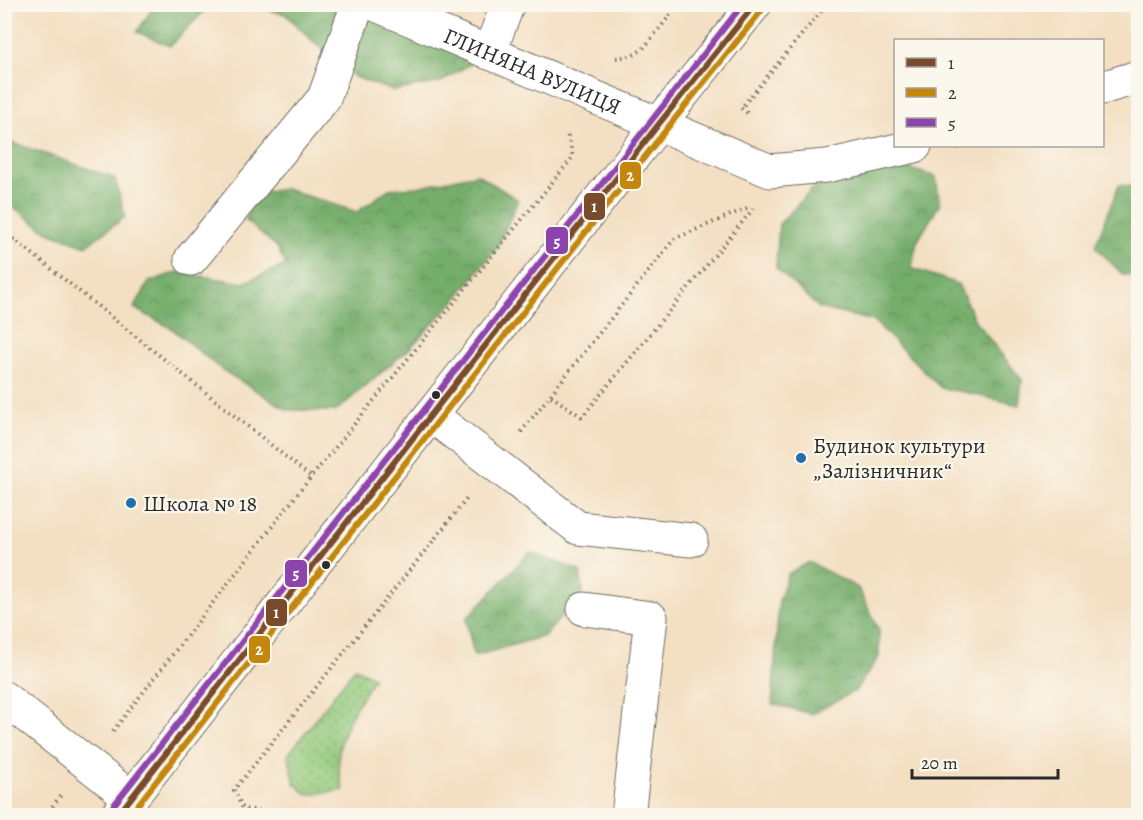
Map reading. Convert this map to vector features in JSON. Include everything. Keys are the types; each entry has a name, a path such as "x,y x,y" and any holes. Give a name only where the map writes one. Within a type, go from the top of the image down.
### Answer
{"main road":[{"path":"191,259 324,98 358,4"},
{"name":"ГЛИНЯНА ВУЛИЦЯ","path":"374,4 770,171 827,166 911,147"},
{"path":"489,53 508,4"},
{"path":"4,698 87,764 124,807 755,4"},
{"path":"1104,87 1138,77"},
{"path":"431,415 578,528 691,540"},
{"path":"584,609 651,618 628,816"}],"path":[{"path":"644,49 679,4"},
{"path":"750,116 741,108 827,4"},
{"path":"45,816 311,477 573,156 565,124"},
{"path":"551,396 582,417 758,203"},
{"path":"4,231 311,477"},
{"path":"700,816 701,807"},
{"path":"243,809 319,816"}],"green space":[{"path":"155,5 210,5 170,46 137,32"},
{"path":"246,5 397,5 478,59 441,82 393,91 355,77 285,14"},
{"path":"5,140 115,178 125,217 86,246 46,231 12,206 5,206"},
{"path":"892,163 936,177 940,203 917,242 911,268 958,284 975,321 1022,380 1019,405 941,388 874,321 819,308 776,268 779,224 822,179"},
{"path":"477,174 518,200 498,246 455,300 409,349 336,411 288,410 222,370 171,328 134,308 149,282 177,272 243,283 286,265 277,247 246,221 251,193 286,189 357,212 389,189 417,187"},
{"path":"1119,185 1138,187 1138,275 1123,275 1095,246"},
{"path":"530,552 580,571 583,591 545,636 474,656 466,619"},
{"path":"809,562 858,588 879,630 879,657 855,691 812,714 772,704 779,601 788,574"},
{"path":"355,668 374,677 350,717 340,745 338,759 344,790 308,795 295,784 288,755"}],"transit line":[{"name":"5","path":"110,810 743,4"},
{"name":"1","path":"117,816 755,4"},
{"name":"2","path":"129,816 762,10"}],"place":[{"name":"Будинок культури „Залізничник“","path":"801,458"},
{"name":"Школа № 18","path":"131,503"}]}
